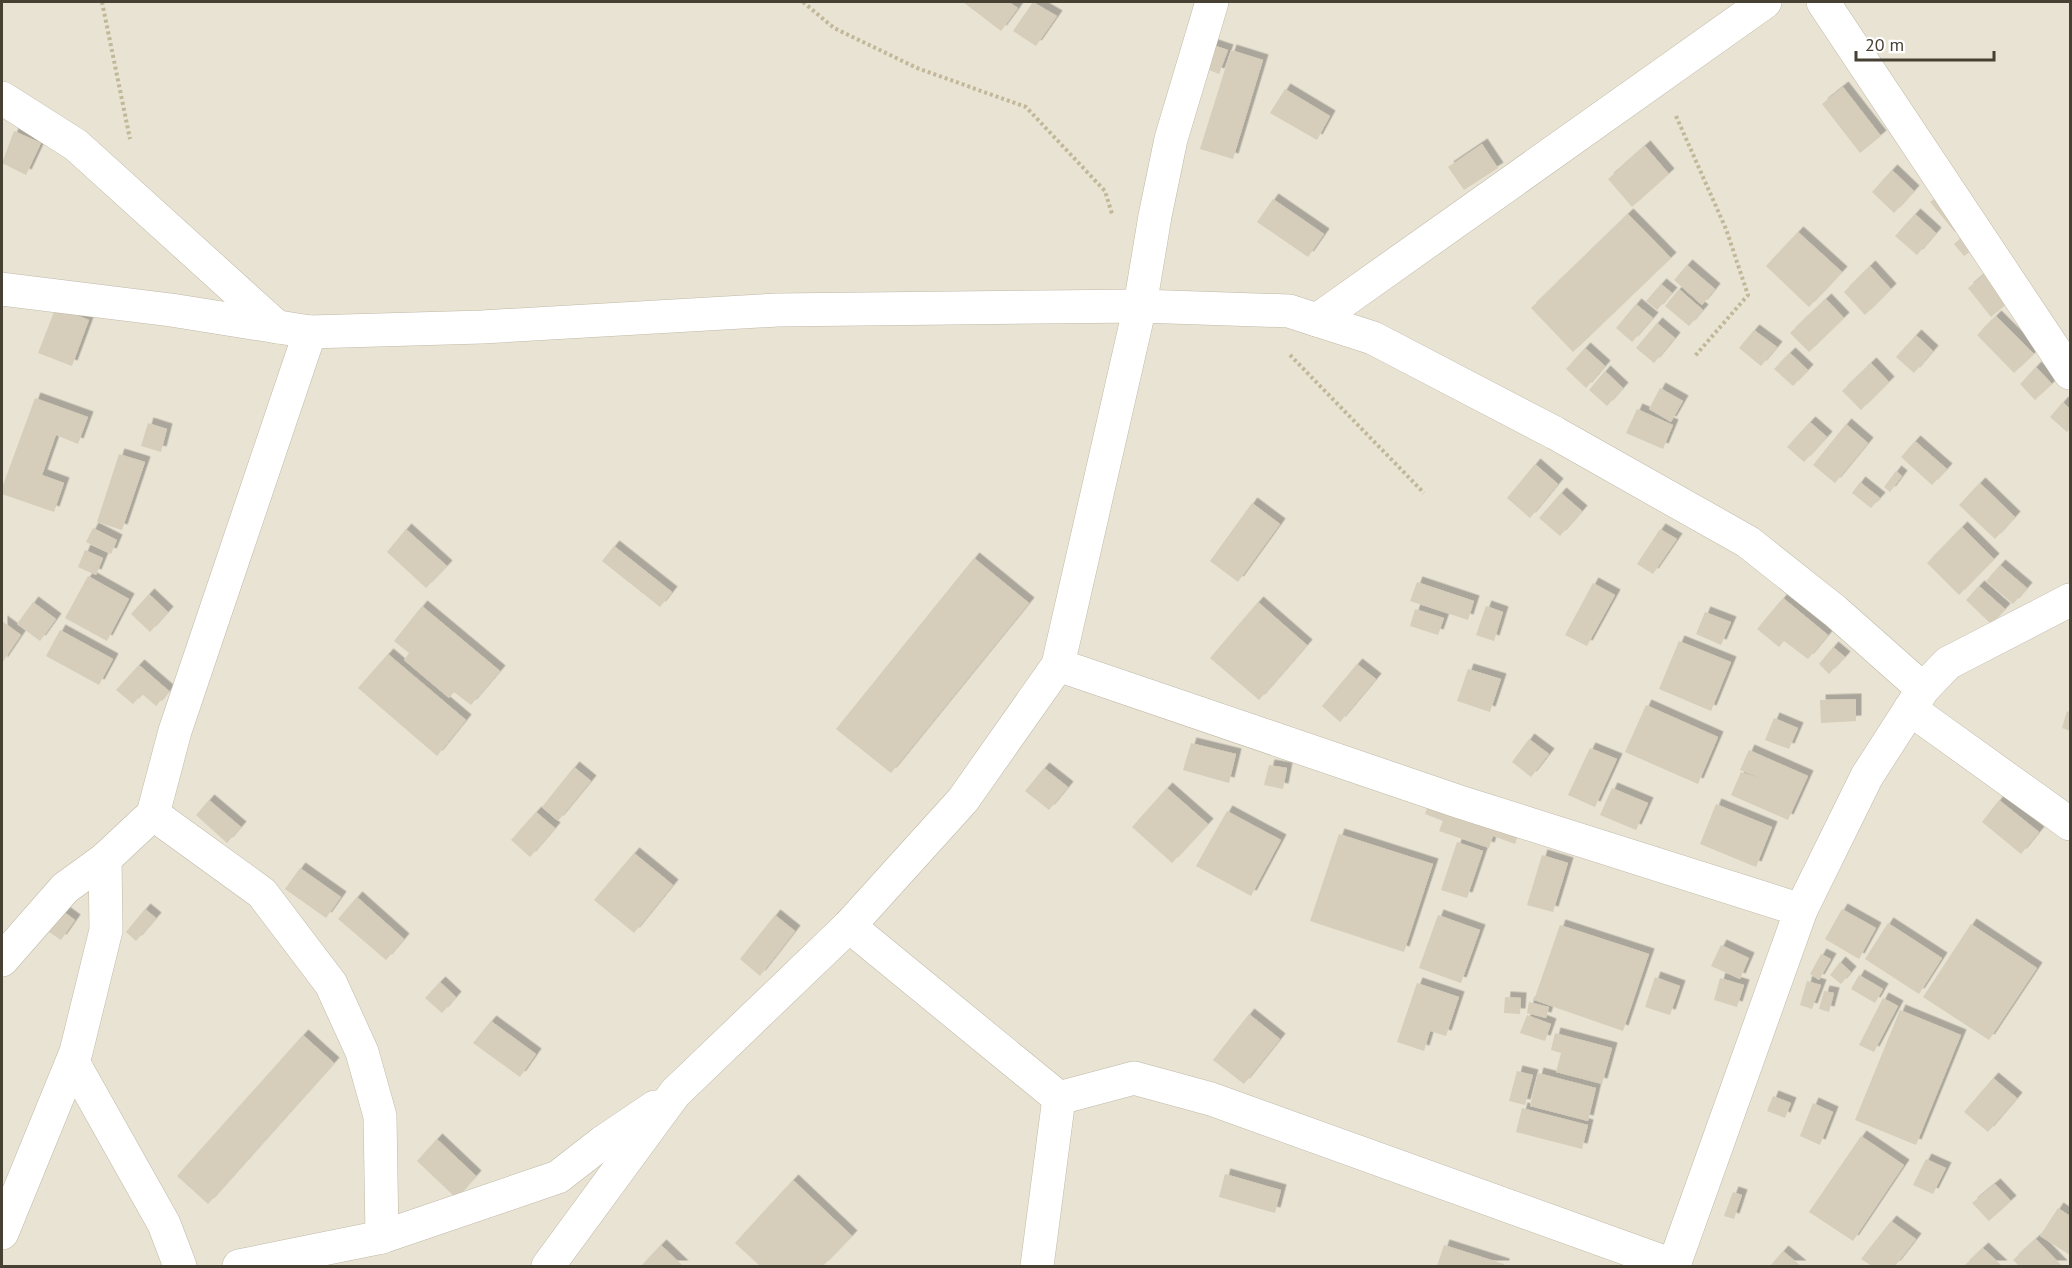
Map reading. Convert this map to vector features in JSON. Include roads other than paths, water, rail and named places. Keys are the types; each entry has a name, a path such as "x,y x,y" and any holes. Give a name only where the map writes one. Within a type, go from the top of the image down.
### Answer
{"street":[{"path":"239,1266 382,1238 558,1177 603,1142 675,1093 849,926 963,800 1058,665 1140,306 1171,139 1212,2"},
{"path":"1317,320 1765,2"},
{"path":"1823,2 2070,373"},
{"path":"2,98 76,145 277,327"},
{"path":"2,289 171,310 309,332 482,327 777,310 1140,306 1289,311 1373,338 1555,433 1748,542 1835,611 1916,699 2070,824"},
{"path":"2,960 65,888 105,859 153,814 175,731 309,332"},
{"path":"1059,1098 1134,1078 1211,1099 1674,1266 1801,910 1867,776 1916,699 1948,663 2070,600"},
{"path":"1058,665 1460,802 1801,910"},
{"path":"153,814 261,893 331,984 362,1052 380,1116 382,1238"},
{"path":"2,1233 73,1062 106,930 105,859"},
{"path":"849,926 1059,1098"},
{"path":"73,1062 164,1224 180,1266"},
{"path":"548,1266 675,1093"},
{"path":"1037,1266 1059,1098"}]}
